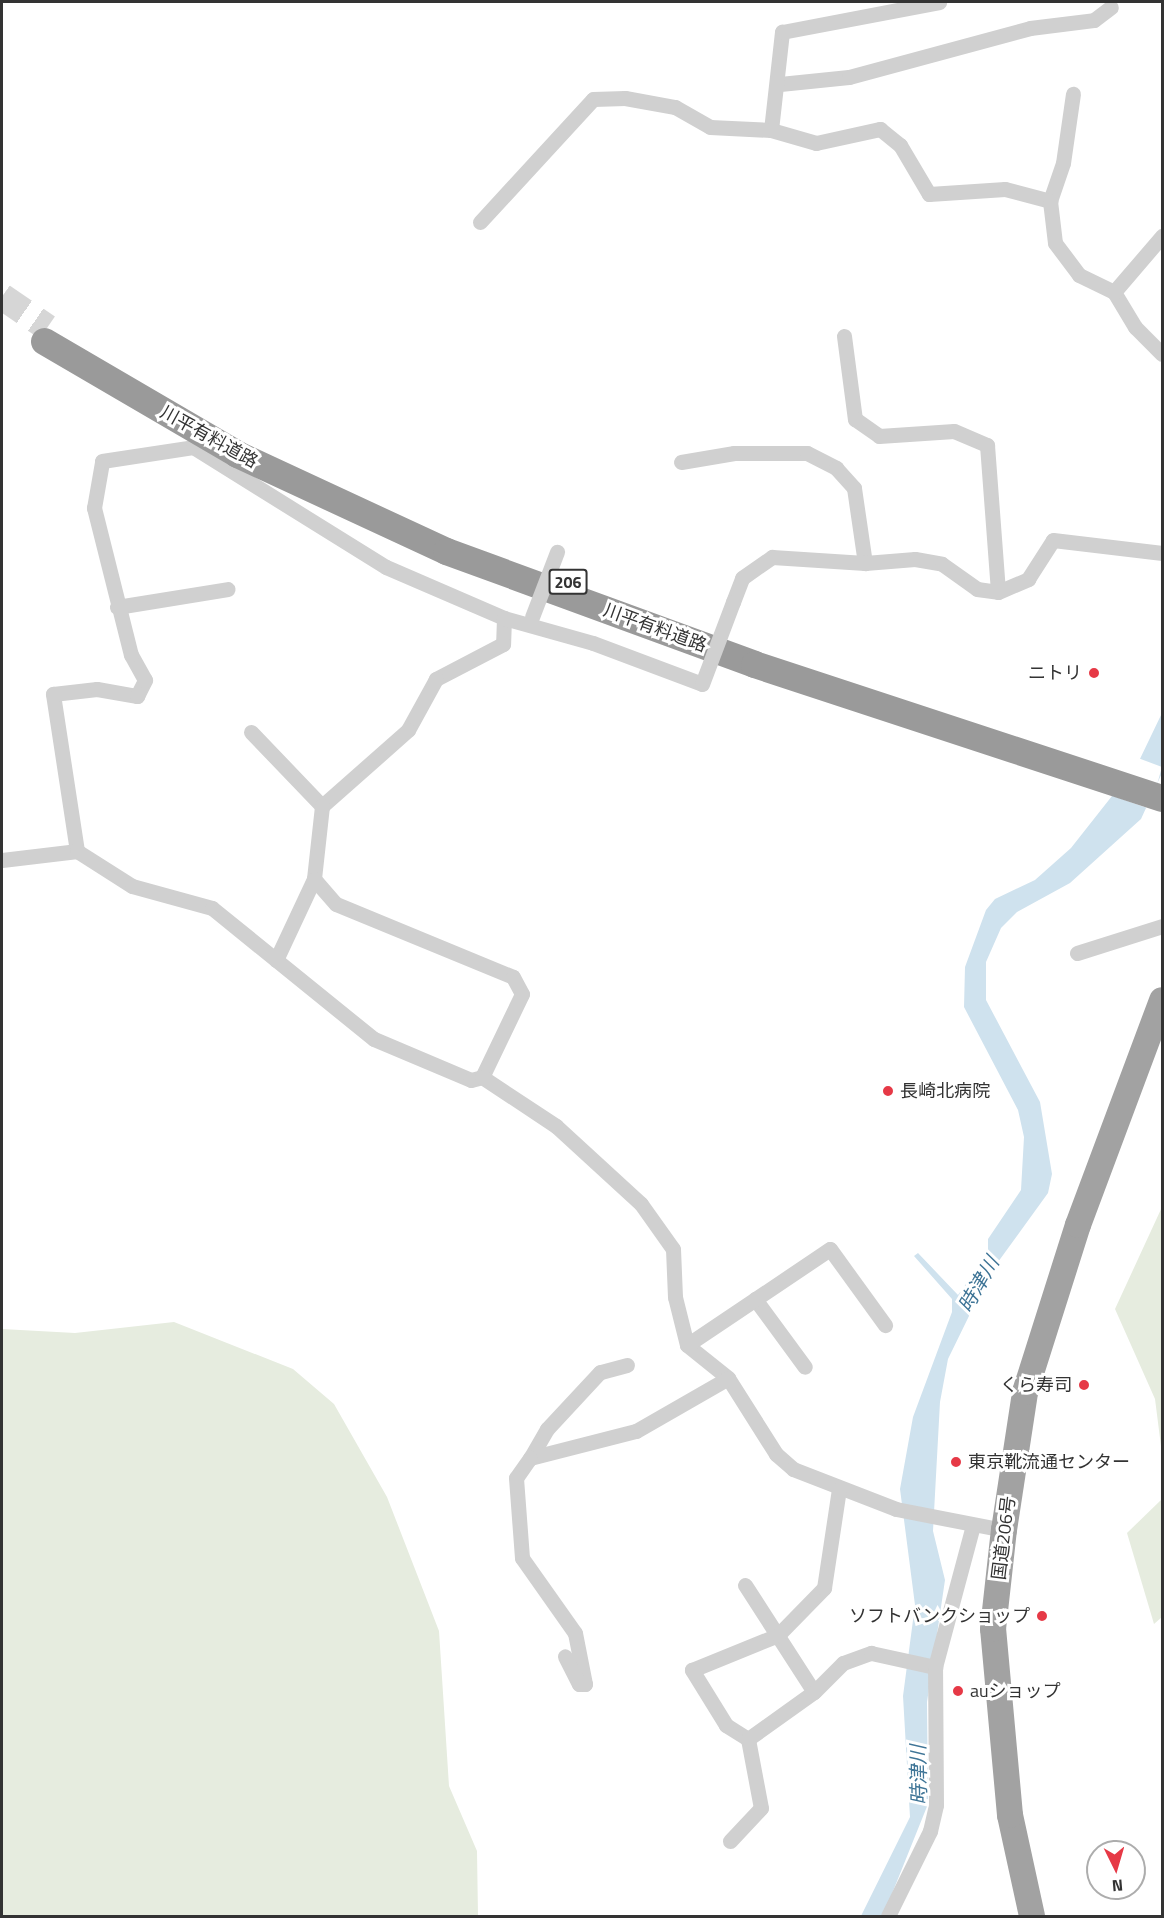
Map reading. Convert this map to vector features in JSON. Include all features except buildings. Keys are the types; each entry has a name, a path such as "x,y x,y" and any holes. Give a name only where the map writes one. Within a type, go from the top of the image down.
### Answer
{"highway":[{"name":"川平有料道路","path":"46,334 235,438 445,534 746,650 1114,774 1162,793"},
{"name":"国道206号","path":"1032,1917 1010,1815 993,1629 1004,1530 1025,1392 1078,1225 1162,1000"}],"street":[{"path":"771,130 780,84 782,32 939,2"},
{"path":"780,84 849,77 1030,28 1094,20 1112,7"},
{"path":"1073,94 1063,163 1050,201 1055,243 1079,275 1114,292 1135,327 1162,354"},
{"path":"480,222 593,99 625,98 675,107 710,127 771,130 816,143 880,129 900,145 930,194 1005,189 1050,201"},
{"path":"1114,292 1162,236"},
{"path":"844,336 855,419 879,436 954,431 987,445 998,592"},
{"path":"77,851 53,694 97,689 137,696 145,680 131,655 117,607 94,508 102,461 193,447 386,567 504,618 702,684 742,578 772,556 865,563 915,559 942,564 977,589 998,592 1028,579 1053,540 1162,553"},
{"path":"681,462 734,453 807,453 836,468 854,488 865,563"},
{"path":"532,617 558,552"},
{"path":"117,607 228,588"},
{"path":"276,960 314,879 322,806 408,730 436,679 503,644 504,618"},
{"path":"251,732 322,806"},
{"path":"2,860 77,851 132,886 212,908 374,1039 471,1080 482,1077 556,1126 641,1204 673,1249 675,1297 687,1345 728,1378 776,1454 805,1476 896,1509 1004,1530"},
{"path":"314,879 336,904 513,976 522,994 482,1077"},
{"path":"1077,952 1162,926"},
{"path":"687,1345 830,1249 885,1324"},
{"path":"755,1299 805,1367"},
{"path":"565,1656 579,1684 585,1684 575,1633 522,1558 516,1478 548,1429 600,1372 627,1365"},
{"path":"530,1458 636,1431 728,1378"},
{"path":"730,1840 761,1808 748,1739 726,1725 692,1670 778,1635 829,1577 838,1489"},
{"path":"888,1917 930,1831 936,1805 935,1667 973,1524"},
{"path":"745,1585 814,1692"},
{"path":"748,1739 814,1692 843,1663 871,1653 935,1667"}],"shaded area":[{"path":"1162,1207 1162,1454 1155,1399 1115,1309"},
{"path":"174,1322 293,1369 334,1404 387,1497 439,1631 449,1786 477,1851 478,1916 2,1916 2,1329 75,1333"},
{"path":"1162,1499 1162,1617 1154,1624 1127,1533"}],"water":[{"name":"時津川","path":"1162,713 1162,773 1141,819 1070,883 1017,912 1001,928 986,962 986,1000 1040,1102 1052,1174 1048,1193 990,1273 948,1359 940,1402 933,1531 945,1580 927,1702 928,1804 883,1916 861,1916 910,1817 903,1696 915,1605 900,1489 913,1417 952,1312 952,1299 914,1256 918,1253 958,1295 988,1254 988,1239 1021,1190 1024,1137 1018,1110 964,1007 965,967 986,910 995,899 1035,880 1071,848 1138,763"}],"pier":[{"path":"1138,758 1162,767 1150,809 1110,795"}],"tunnel":[{"path":"2,296 47,327"}],"place":[{"name":"ニトリ","path":"1094,673"},
{"name":"長崎北病院","path":"888,1091"},
{"name":"くら寿司","path":"1084,1385"},
{"name":"東京靴流通センター","path":"956,1462"},
{"name":"ソフトバンクショップ","path":"1042,1616"},
{"name":"auショップ","path":"958,1691"}]}
